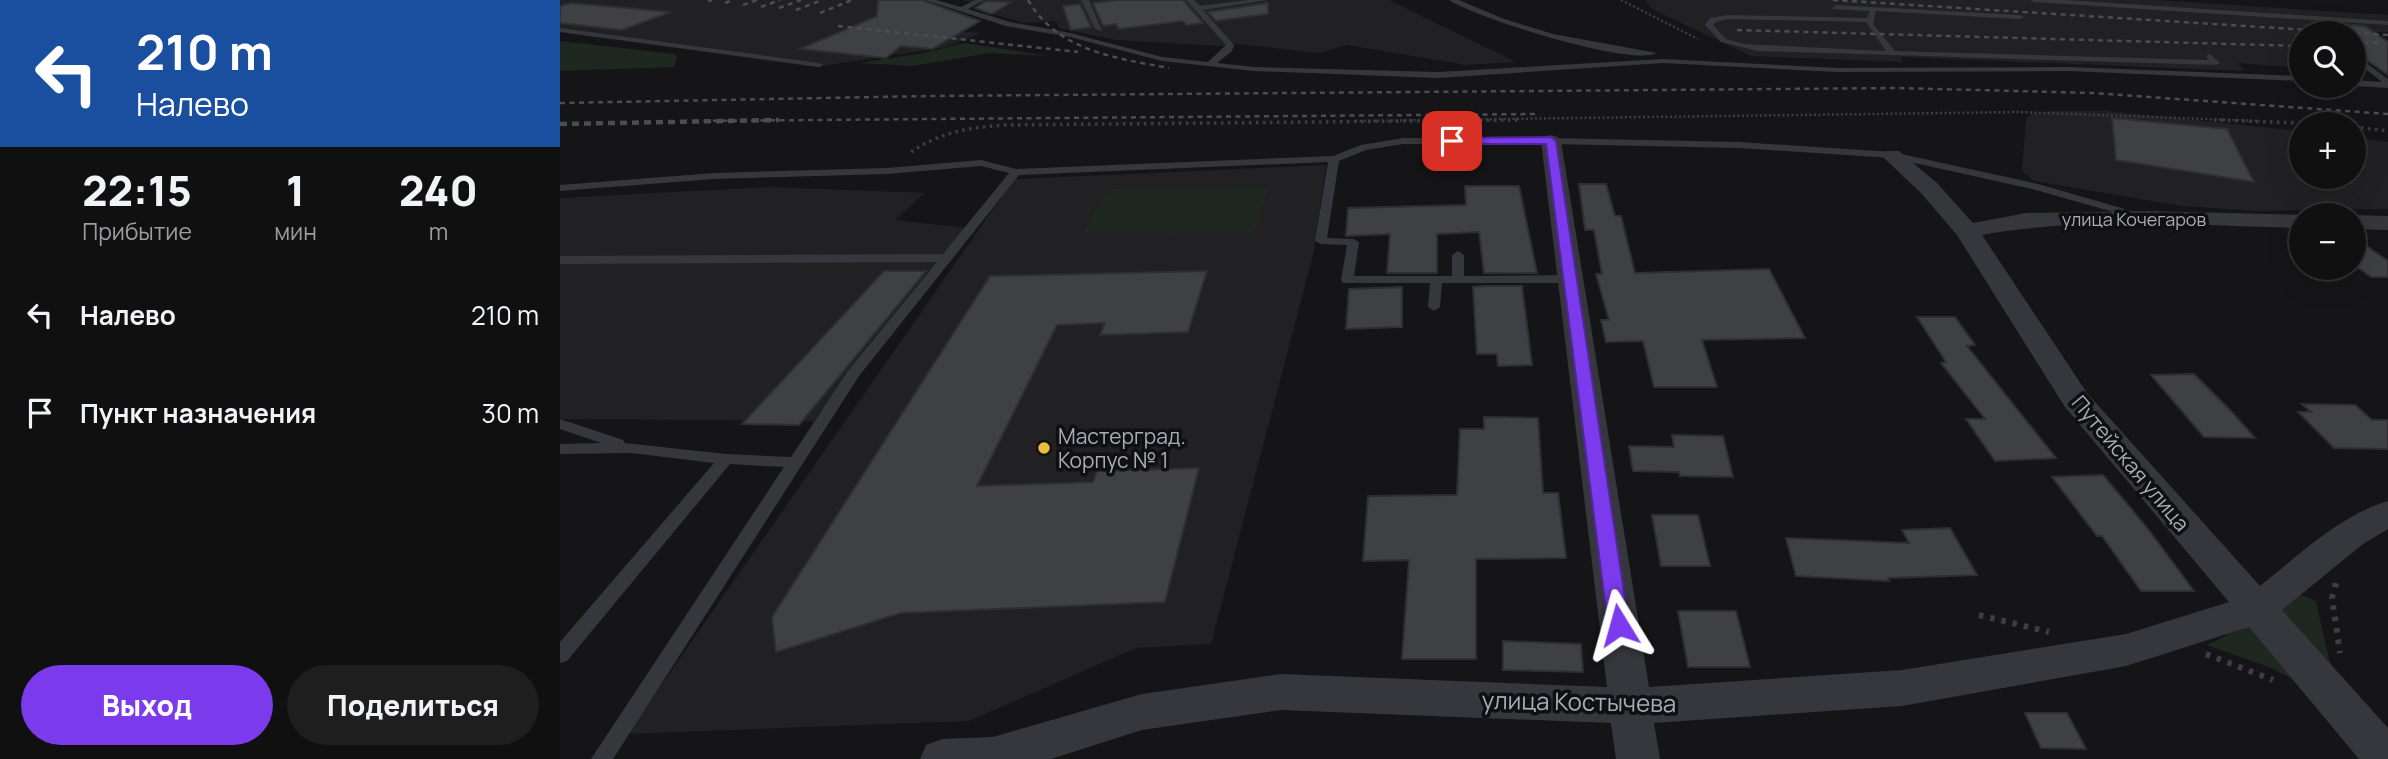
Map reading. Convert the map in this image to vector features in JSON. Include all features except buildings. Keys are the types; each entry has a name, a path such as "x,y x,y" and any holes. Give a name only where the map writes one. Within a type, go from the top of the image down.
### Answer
{"street":[{"path":"1551,141 1638,759"},
{"name":"Путейская улица","path":"1892,155 1929,188 1967,230 2076,400 2387,759"},
{"name":"улица Кочегаров","path":"1967,230 2026,220 2145,218 2289,221"},
{"path":"2366,222 2388,223"},
{"path":"2257,609 2350,535 2388,513"},
{"name":"улица Костычева","path":"942,759 993,757 1142,712 1281,692 1630,706 1902,688 2126,650 2257,609"}],"lane":[{"path":"929,0 1009,24 1070,35 1122,50 1209,65 1283,71 1438,75 1632,61 1870,70 2069,69 2289,78"},
{"path":"961,10 980,0"},
{"path":"1085,0 1099,29"},
{"path":"1190,0 1230,45 1229,49 1209,65"},
{"path":"1197,9 1264,0"},
{"path":"1453,0 1508,24 1557,38 1631,51 1709,57 1724,63"},
{"path":"2034,0 2388,23"},
{"path":"1835,7 2020,17"},
{"path":"1875,10 1869,20 1871,28 1891,51"},
{"path":"1869,20 1728,18 1713,20 1709,25 1718,37 1739,46 2216,63 2210,56"},
{"path":"560,30 819,65"},
{"path":"1851,51 1870,70"},
{"path":"2366,66 2388,84"},
{"path":"2366,83 2388,84"},
{"path":"560,188 714,176 887,171 981,163 1016,172 1334,159 1364,148 1403,141 1551,141 1740,145 1892,155 2038,187 2145,218"},
{"path":"1334,159 1321,241 1353,242 1347,280 1570,279"},
{"path":"601,759 853,374 1016,172"},
{"path":"1458,255 1458,279"},
{"path":"560,260 946,258"},
{"path":"1434,307 1436,280"},
{"path":"560,424 631,447"},
{"path":"560,449 631,447 726,459 796,462"},
{"path":"560,656 726,459"}],"path":[{"path":"1621,0 1702,41"},
{"path":"887,171 940,133 981,126 1579,119 1685,115 1874,116 2006,112 2289,122"},
{"path":"2366,128 2388,131"},
{"path":"2342,666 2332,598 2350,535"}],"shaded area":[{"path":"560,0 891,0 924,28 981,33 947,47 815,67 560,32"},
{"path":"961,0 1389,0 1516,62 1466,65 1347,45 1319,53 1238,44 1219,46 1116,40 1059,28 1056,21 1024,23 976,9 981,3"},
{"path":"1645,0 2155,0 2388,15 2388,32 2374,32 2388,41 2388,50 2366,48 2366,21 2289,21 2289,67 2238,63 2245,71 1901,57 1903,62 1751,56 1652,9"},
{"path":"560,41 674,54 677,57 674,67 560,71"},
{"path":"965,43 1048,56 990,53 912,66 859,63 918,54"},
{"path":"2107,111 2289,130 2289,189 2366,189 2366,139 2388,142 2388,209 2366,209 2366,203 2289,203 2289,211 2181,206 2034,181 2022,171 2026,119 2033,113"},
{"name":"Мастерград. Корпус № 1","path":"1326,165 1314,251 1211,644 1136,648 969,721 627,734 1014,179"},
{"path":"770,187 925,193 895,220 965,228 814,421 560,419 560,198"},
{"path":"1268,188 1254,232 1082,234 1109,189"},
{"path":"2299,594 2316,601 2332,672 2277,613"},
{"path":"2256,621 2321,693 2269,667 2207,645"}],"railway":[{"path":"708,1 712,0"},
{"path":"725,3 733,0"},
{"path":"743,5 757,0"},
{"path":"761,7 780,0"},
{"path":"779,8 801,0"},
{"path":"796,10 822,0"},
{"path":"820,13 852,0"},
{"path":"1028,0 1040,17 1055,31 1072,41 1109,56 1169,68"},
{"path":"1833,0 2388,35"},
{"path":"838,26 1078,52"},
{"path":"1737,30 2289,46"},
{"path":"2366,43 2381,42"},
{"path":"560,103 929,96 1898,88 2093,93 2388,114"},
{"path":"749,121 1538,114"},
{"path":"749,121 779,120"},
{"path":"694,121 749,121"},
{"path":"560,124 749,121"}],"place":[{"name":"Мастерград. Корпус № 1","path":"1044,448"}],"route":[{"path":"1452,141 1551,141 1619,625"}]}
